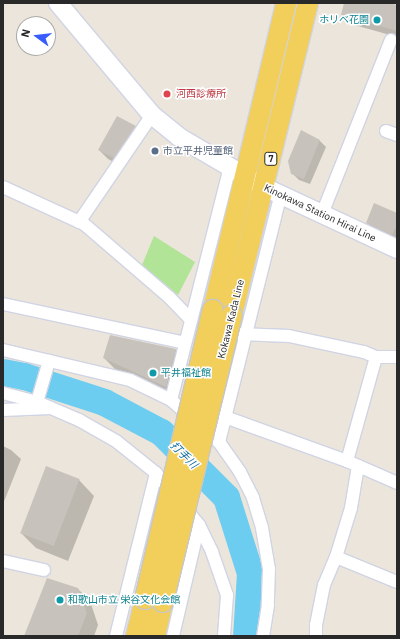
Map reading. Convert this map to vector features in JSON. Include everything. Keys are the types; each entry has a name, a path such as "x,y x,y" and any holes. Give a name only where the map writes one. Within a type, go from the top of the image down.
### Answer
{"main road":[{"name":"Kokawa Kada Line","path":"155,636 154,600 213,310 237,172 286,3"},
{"name":"Kokawa Kada Line","path":"136,636 154,600 232,315 272,191 308,3"}],"street":[{"name":"Kinokawa Station Hirai Line","path":"58,3 152,115 200,152 272,191 397,249"},
{"path":"322,214 391,40"},
{"path":"79,222 152,115"},
{"path":"171,400 190,320 237,172"},
{"path":"3,187 79,222 169,297 190,320"},
{"path":"219,442 247,334 272,191"},
{"path":"3,304 187,337 247,334 289,336 358,350 376,357 397,357"},
{"path":"3,350 48,365 130,380 171,400 219,442 240,472 253,498 262,528 269,568 268,605 263,636"},
{"path":"316,636 316,625 324,585 336,557 351,508 352,464 376,357"},
{"path":"38,398 48,365"},
{"path":"3,392 38,398 52,408 80,420 116,441 156,473 199,525 212,552 227,595 224,636"},
{"path":"3,410 52,408"},
{"path":"225,417 352,464 397,483"},
{"path":"116,636 156,473"},
{"path":"173,636 199,525"},
{"path":"336,557 397,582"},
{"path":"3,561 44,570"}],"green space":[{"path":"154,236 195,262 178,295 142,265"}],"building":[{"name":"ホリベ花園","path":"344,3 389,3 397,5 397,31 341,15"},
{"path":"117,116 136,126 114,158 98,150"},
{"path":"301,130 320,140 304,179 291,174 288,161"},
{"path":"374,203 397,213 397,225 392,235 366,223"},
{"name":"平井福祉館","path":"110,335 176,349 166,387 103,358"},
{"path":"46,466 80,479 54,546 20,533"},
{"name":"和歌山市立 栄谷文化会館","path":"47,578 78,588 87,613 78,636 24,636"}],"waterway":[{"name":"打手川","path":"3,372 24,376 104,402 161,432 226,497 250,573 246,636"}],"place":[{"name":"ホリベ花園","path":"377,20"},
{"name":"河西診療所","path":"167,94"},
{"name":"市立平井児童館","path":"155,151"},
{"name":"平井福祉館","path":"153,373"},
{"name":"和歌山市立 栄谷文化会館","path":"60,600"}]}
